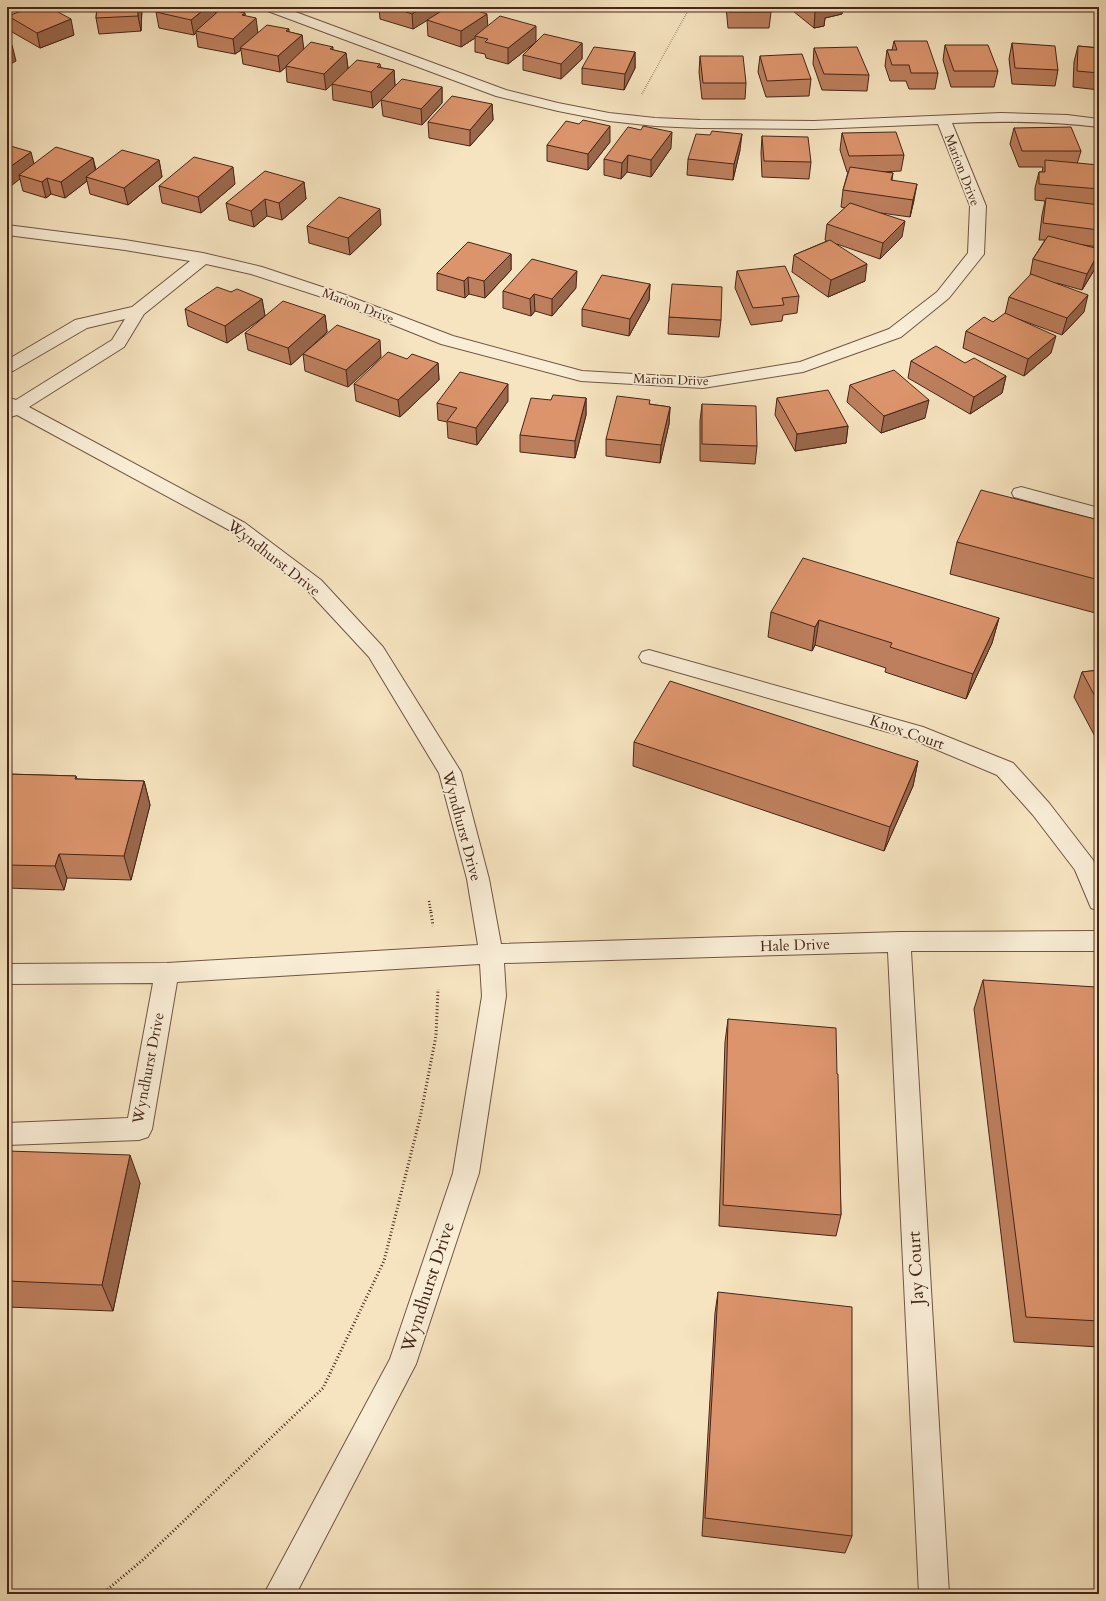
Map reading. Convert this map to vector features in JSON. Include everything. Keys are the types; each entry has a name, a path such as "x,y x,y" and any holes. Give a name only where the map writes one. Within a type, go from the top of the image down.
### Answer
{"street":[{"name":"Marion Drive","path":"270,7 501,93 558,107 609,117 700,124 814,125 1009,117 1067,119 1099,123"},
{"name":"Marion Drive","path":"7,230 124,245 203,258 256,270 330,294 447,340 581,376 704,383 803,367 895,333 943,295 976,254 978,206 943,119"},
{"path":"10,407 118,343 138,311 203,258"},
{"path":"7,367 81,324 138,311"},
{"name":"Wyndhurst Drive","path":"10,407 238,527 314,586 376,652 450,772 478,879 491,954 494,996 466,1173 402,1364 279,1594"},
{"path":"1021,493 1099,514"},
{"name":"Knox Court","path":"649,657 915,732 1005,769 1041,809 1085,866 1099,902"},
{"name":"Hale Drive","path":"491,954 899,942 1099,941"},
{"name":"Jay Court","path":"899,942 934,1594"},
{"path":"7,974 166,973 491,954"},
{"name":"Wyndhurst Drive","path":"7,1134 139,1130 166,973"}],"path":[{"path":"628,119 690,7"},
{"path":"102,1594 145,1558 323,1388 384,1261 420,1118 436,1036 439,957 429,901"}],"building":[{"path":"32,7 49,7 71,19 37,33 8,16"},
{"path":"97,7 138,7 138,16 96,18"},
{"path":"163,7 207,7 191,20 156,12"},
{"path":"391,7 423,7 412,14"},
{"path":"448,7 466,7 487,14 461,31 427,20"},
{"path":"729,7 770,7 771,12 729,12"},
{"path":"809,7 823,7 826,10 815,12"},
{"path":"222,8 245,13 242,15 256,18 233,39 196,31"},
{"path":"500,16 536,26 508,48 485,42 488,39 475,36"},
{"path":"267,25 289,29 286,31 302,35 278,56 240,48"},
{"path":"544,34 582,43 561,64 523,55"},
{"path":"894,41 927,41 938,73 911,73 909,65 892,65 887,50 897,50"},
{"path":"311,42 333,47 330,49 346,53 324,74 286,66"},
{"path":"7,43 12,45 7,48"},
{"path":"1012,43 1055,46 1058,70 1015,68"},
{"path":"945,45 988,45 998,71 954,71"},
{"path":"1078,46 1099,48 1099,73 1077,71"},
{"path":"594,47 635,52 625,74 582,68"},
{"path":"857,47 869,75 824,74 814,48"},
{"path":"802,54 811,79 767,81 760,56"},
{"path":"700,56 743,56 746,83 703,83"},
{"path":"357,60 380,64 377,67 394,70 371,92 332,84"},
{"path":"402,79 442,87 421,109 381,100"},
{"path":"452,96 492,104 470,130 428,122"},
{"path":"583,120 610,126 588,154 547,145 566,121 579,124"},
{"path":"643,126 672,132 651,160 628,155 622,163 604,159 628,127 641,130"},
{"path":"1071,127 1081,151 1022,151 1014,128"},
{"path":"712,131 742,134 734,164 688,159 696,134 710,135"},
{"path":"896,132 904,155 849,156 842,133"},
{"path":"762,136 808,137 811,162 764,161"},
{"path":"7,145 31,152 7,169"},
{"path":"56,147 93,158 61,182 47,178 42,182 19,175"},
{"path":"122,150 159,160 124,188 86,177"},
{"path":"194,157 233,167 198,197 159,186"},
{"path":"1045,160 1099,165 1099,189 1039,184 1039,172 1045,172"},
{"path":"850,167 893,173 891,180 917,184 913,200 843,190"},
{"path":"265,171 304,182 279,203 265,199 251,211 226,203"},
{"path":"339,197 380,209 348,238 307,226"},
{"path":"1046,198 1099,205 1099,230 1043,223"},
{"path":"850,203 905,221 883,243 827,224"},
{"path":"1048,236 1099,249 1099,252 1087,274 1033,259"},
{"path":"830,240 867,264 831,280 794,255"},
{"path":"468,242 511,254 484,281 468,277 464,281 437,273"},
{"path":"532,259 577,271 552,299 534,294 530,299 503,291"},
{"path":"785,266 799,296 782,298 784,305 753,308 737,271"},
{"path":"1031,274 1088,295 1067,318 1009,297"},
{"path":"602,275 650,284 630,319 582,309"},
{"path":"672,284 722,287 721,320 669,317"},
{"path":"217,287 231,292 237,289 262,299 225,326 185,309"},
{"path":"283,301 325,315 288,348 245,333"},
{"path":"1005,313 1056,336 1028,359 966,331 984,317 993,322"},
{"path":"337,325 380,340 346,370 303,354"},
{"path":"936,346 965,363 974,358 1006,376 974,397 911,361"},
{"path":"388,352 407,359 412,354 438,363 398,400 354,384"},
{"path":"894,370 929,400 884,416 850,385"},
{"path":"460,372 508,384 476,428 447,421 457,408 437,403"},
{"path":"828,390 848,426 797,434 777,398"},
{"path":"553,395 586,398 575,441 520,435 531,398 551,400"},
{"path":"617,396 650,400 649,404 670,407 661,445 606,439"},
{"path":"702,404 756,406 757,446 702,444"},
{"path":"981,490 1099,520 1099,580 957,542"},
{"path":"803,558 999,618 973,674 890,647 892,643 819,620 815,627 771,612"},
{"path":"1099,670 1099,704 1082,672"},
{"path":"670,681 918,761 890,827 634,742"},
{"path":"7,774 76,776 75,779 144,781 124,856 59,854 55,866 7,865"},
{"path":"983,980 1096,987 1099,1005 1099,1321 1026,1317"},
{"path":"728,1019 836,1028 841,1215 723,1205"},
{"path":"7,1151 130,1155 102,1285 7,1281"},
{"path":"718,1292 852,1307 852,1536 705,1518"}]}
